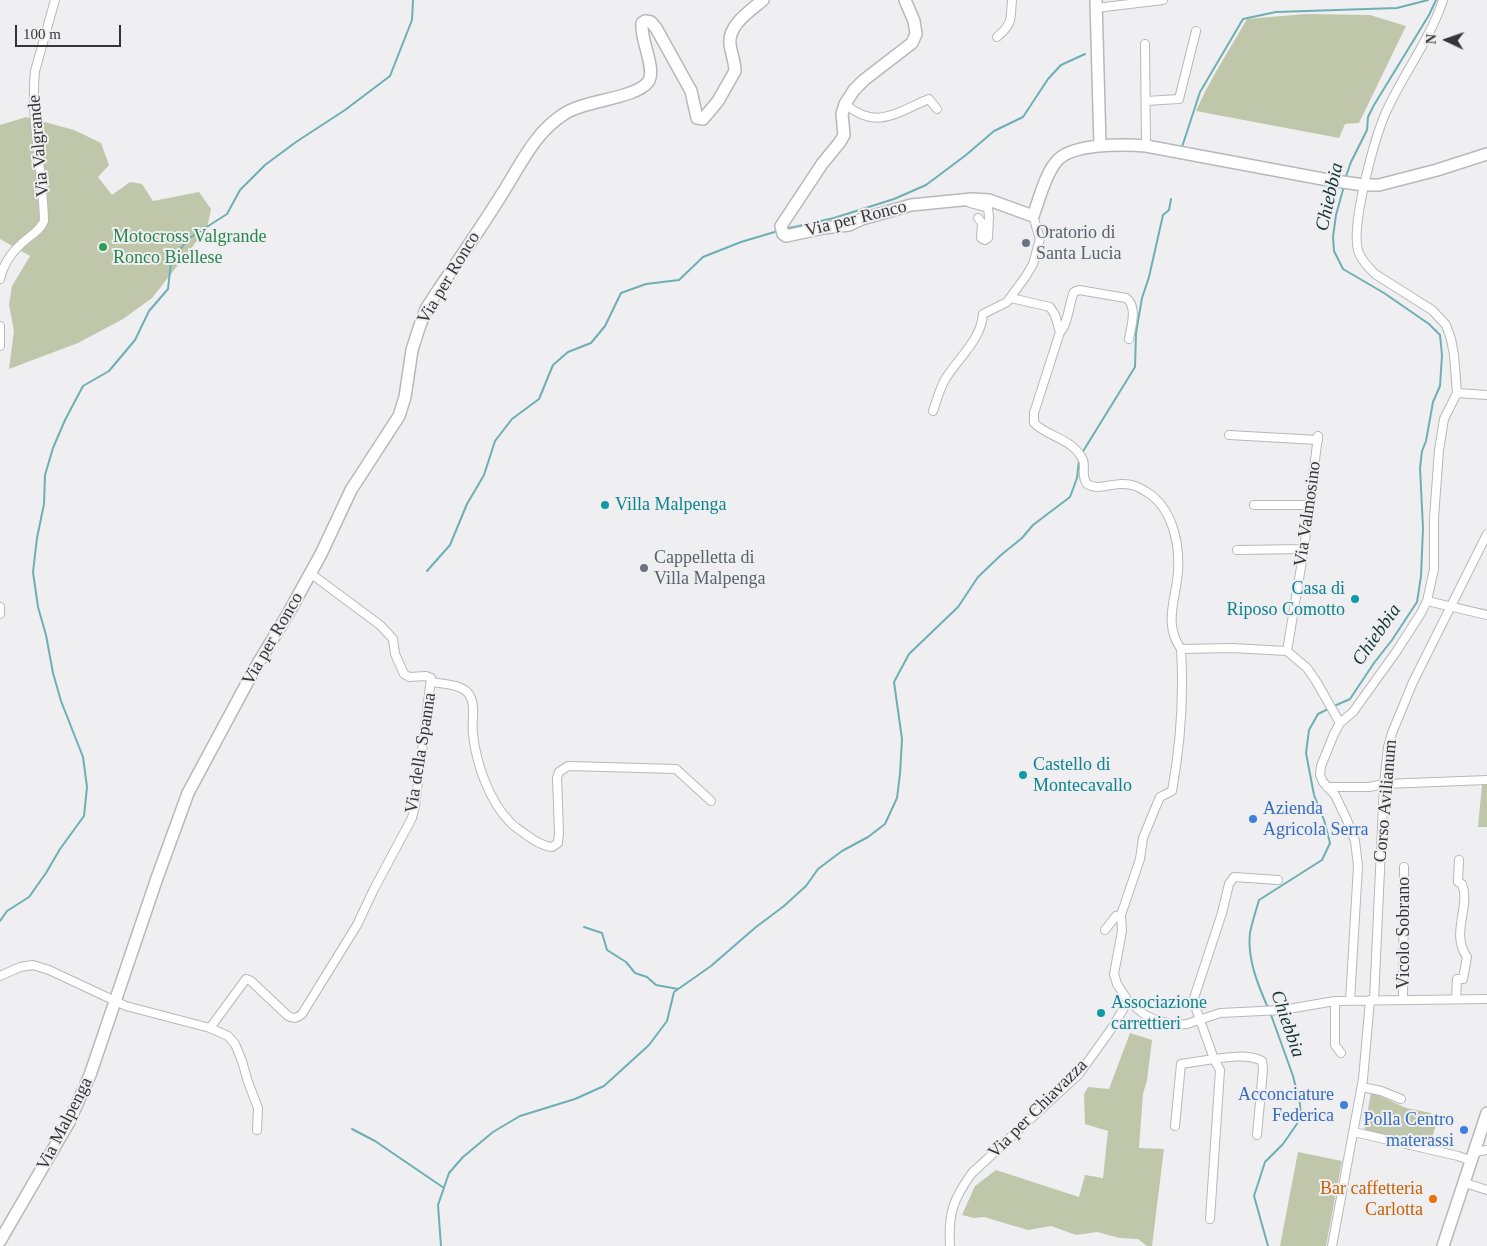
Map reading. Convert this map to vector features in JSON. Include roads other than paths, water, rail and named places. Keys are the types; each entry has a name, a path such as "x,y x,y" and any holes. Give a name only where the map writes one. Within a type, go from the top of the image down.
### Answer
{"street":[{"name":"Via Valgrande","path":"0,279 10,256 41,227 44,221 35,127 34,83 35,71 55,0"},
{"name":"Via per Ronco","path":"115,999 188,793 254,670 310,573 351,490 399,416 405,397 412,350 426,309 503,194 529,149 538,137 563,114 580,106 634,92 649,81 651,74 641,29 642,23 645,22 651,22 656,28 691,91 696,118 703,119 725,90 735,72 730,44 730,36 734,28 745,15 763,0"},
{"path":"905,0 914,21 916,34 912,43 864,80 854,90 845,104 863,116 877,119 888,117 929,99 937,109"},
{"path":"1006,0 1007,6 1011,9"},
{"path":"997,37 1008,25 1012,17 1012,0"},
{"path":"1100,145 1096,4 1164,0"},
{"path":"1350,1001 1358,866 1355,841 1341,805 1323,782 1320,775 1321,766 1340,723 1352,712 1396,652 1427,601 1434,569 1434,518 1439,450 1444,419 1457,393 1456,364 1451,338 1441,319 1432,310 1375,274 1358,253 1356,229 1358,185 1385,113 1430,31 1443,0"},
{"path":"1146,101 1179,99 1196,31"},
{"path":"1145,44 1146,146"},
{"name":"Via per Ronco","path":"845,104 842,114 844,134 840,142 822,164 782,230 789,237 804,231 849,225 862,219 911,205 952,200 982,198 1033,216"},
{"path":"933,411 944,380 966,353 982,325 983,314 1011,298 1026,276 1038,251 1040,239 1033,216 1051,169 1063,155 1100,145 1146,146 1328,180 1358,185 1379,185 1437,170 1487,154"},
{"path":"952,200 954,204 971,203 988,208 988,238 986,240 982,238 982,223 978,218"},
{"path":"1129,339 1133,306 1130,301 1126,298 1079,290 1074,292 1065,325 1060,332 1034,412 1034,419 1037,425 1064,440 1080,455 1084,480 1087,484 1100,487 1123,483 1136,486 1155,498 1164,508 1170,520 1176,546 1178,572 1172,608 1172,630 1181,649 1184,685 1182,726 1172,791 1160,797 1156,804 1143,838 1140,859 1121,915 1122,931 1114,974 1117,984 1128,1001 1144,1015 1176,1026 1220,1013 1282,1010 1335,1001 1487,999"},
{"path":"1011,298 1050,307 1055,315 1060,332"},
{"path":"0,326 0,346"},
{"path":"1457,393 1487,395"},
{"name":"Via Valmosino","path":"1230,436 1318,438 1304,549 1287,651"},
{"path":"1254,506 1309,505"},
{"name":"Corso Avilianum","path":"1332,1246 1362,1087 1372,1000 1384,784 1388,747 1413,682 1487,534"},
{"path":"1236,550 1304,549"},
{"path":"310,573 380,624 393,639 396,654 404,674 409,677 426,676 431,678 432,682"},
{"path":"1427,601 1487,615"},
{"path":"0,607 0,614"},
{"path":"1181,649 1232,648 1287,651 1307,668 1340,723"},
{"name":"Via della Spanna","path":"210,1028 246,978 293,1018 297,1018 302,1014 357,925 412,818 432,682 460,687 469,694 472,702 472,732 475,747 484,779 493,799 509,822 530,838 545,846 552,847 558,843 557,778 558,772 568,766 676,769 711,801"},
{"path":"1327,787 1487,780"},
{"path":"1456,999 1457,979 1463,979 1467,957 1462,950 1460,941 1462,912 1466,892 1462,884 1458,882 1459,860"},
{"name":"Vicolo Sobrano","path":"1403,1000 1404,867"},
{"path":"1210,1219 1220,1070 1214,1059 1195,1006 1194,998 1222,913 1229,884 1234,878 1278,880"},
{"path":"1106,930 1116,916 1121,915"},
{"path":"0,976 20,967 33,965 49,970 115,999 126,1006 210,1028 228,1036 235,1044 258,1108 257,1130"},
{"name":"Via Malpenga","path":"0,1241 69,1122 90,1075 115,999"},
{"name":"Via per Chiavazza","path":"950,1246 950,1214 964,1184 972,1173 1079,1074 1112,1028 1128,1001"},
{"path":"1335,1001 1335,1046 1341,1053"},
{"path":"1175,1126 1181,1064 1226,1057 1257,1059 1262,1061 1263,1068 1257,1135"},
{"path":"1362,1087 1401,1098"},
{"path":"1443,1246 1487,1113"},
{"path":"1354,1132 1458,1156 1473,1156 1487,1150"},
{"path":"1465,1183 1487,1190"}],"waterway":[{"path":"0,921 7,911 29,897 84,816 87,787 83,757 61,701 53,673 46,635 38,607 33,572 44,504 45,475 53,448 65,420 83,386 109,371 135,340 149,311 168,289 171,262 188,239 227,214 240,190 265,165 345,110 390,76 412,20 413,0"},
{"path":"1182,147 1200,92 1243,19 1276,12 1397,8 1428,0"},
{"name":"Chiebbia","path":"1345,179 1367,130 1368,117 1374,105 1429,15 1436,0"},
{"path":"785,229 834,218 894,199 926,185 994,131 1023,117 1048,79 1061,65 1085,54"},
{"name":"Chiebbia","path":"1332,707 1350,699 1417,602 1421,576 1423,528 1420,468 1433,402 1440,386 1442,355 1440,335 1429,324 1384,293 1343,269 1334,251 1333,237 1336,215 1344,186"},
{"path":"1082,453 1135,367 1136,333 1142,298 1149,277 1163,215 1169,210 1171,199"},
{"path":"427,571 450,545 467,504 484,475 495,441 512,419 539,399 553,365 568,352 591,343 605,326 621,293 646,284 679,280 703,257 741,242 778,231"},
{"path":"441,1246 438,1205 449,1173 463,1157 493,1132 520,1116 575,1099 604,1086 649,1045 667,1021 674,992 711,966 756,927 784,906 806,886 818,869 842,851 868,837 885,824 897,798 900,774 902,739 894,682 909,654 958,607 978,577 1022,538 1033,525 1070,497 1077,478 1079,460"},
{"name":"Chiebbia","path":"1268,1008 1257,981 1252,962 1250,933 1259,900 1322,860 1330,843 1324,820 1314,795 1306,753 1309,730 1318,714 1328,709"},
{"path":"584,927 602,933 607,950 626,962 635,973 647,977 656,985 678,989"},
{"name":"Chiebbia","path":"1268,1246 1254,1196 1265,1162 1283,1144 1301,1118 1300,1104 1293,1076 1270,1012"},
{"path":"352,1129 375,1141 444,1188"}],"place":[{"name":"Oratorio di Santa Lucia","path":"1026,243"},
{"name":"Motocross Valgrande Ronco Biellese","path":"103,247"},
{"name":"Villa Malpenga","path":"605,505"},
{"name":"Cappelletta di Villa Malpenga","path":"644,568"},
{"name":"Casa di Riposo Comotto","path":"1355,599"},
{"name":"Castello di Montecavallo","path":"1023,775"},
{"name":"Azienda Agricola Serra","path":"1253,819"},
{"name":"Associazione carrettieri","path":"1101,1013"},
{"name":"Acconciature Federica","path":"1344,1105"},
{"name":"Polla Centro materassi","path":"1464,1130"},
{"name":"Bar caffetteria Carlotta","path":"1433,1199"}]}
